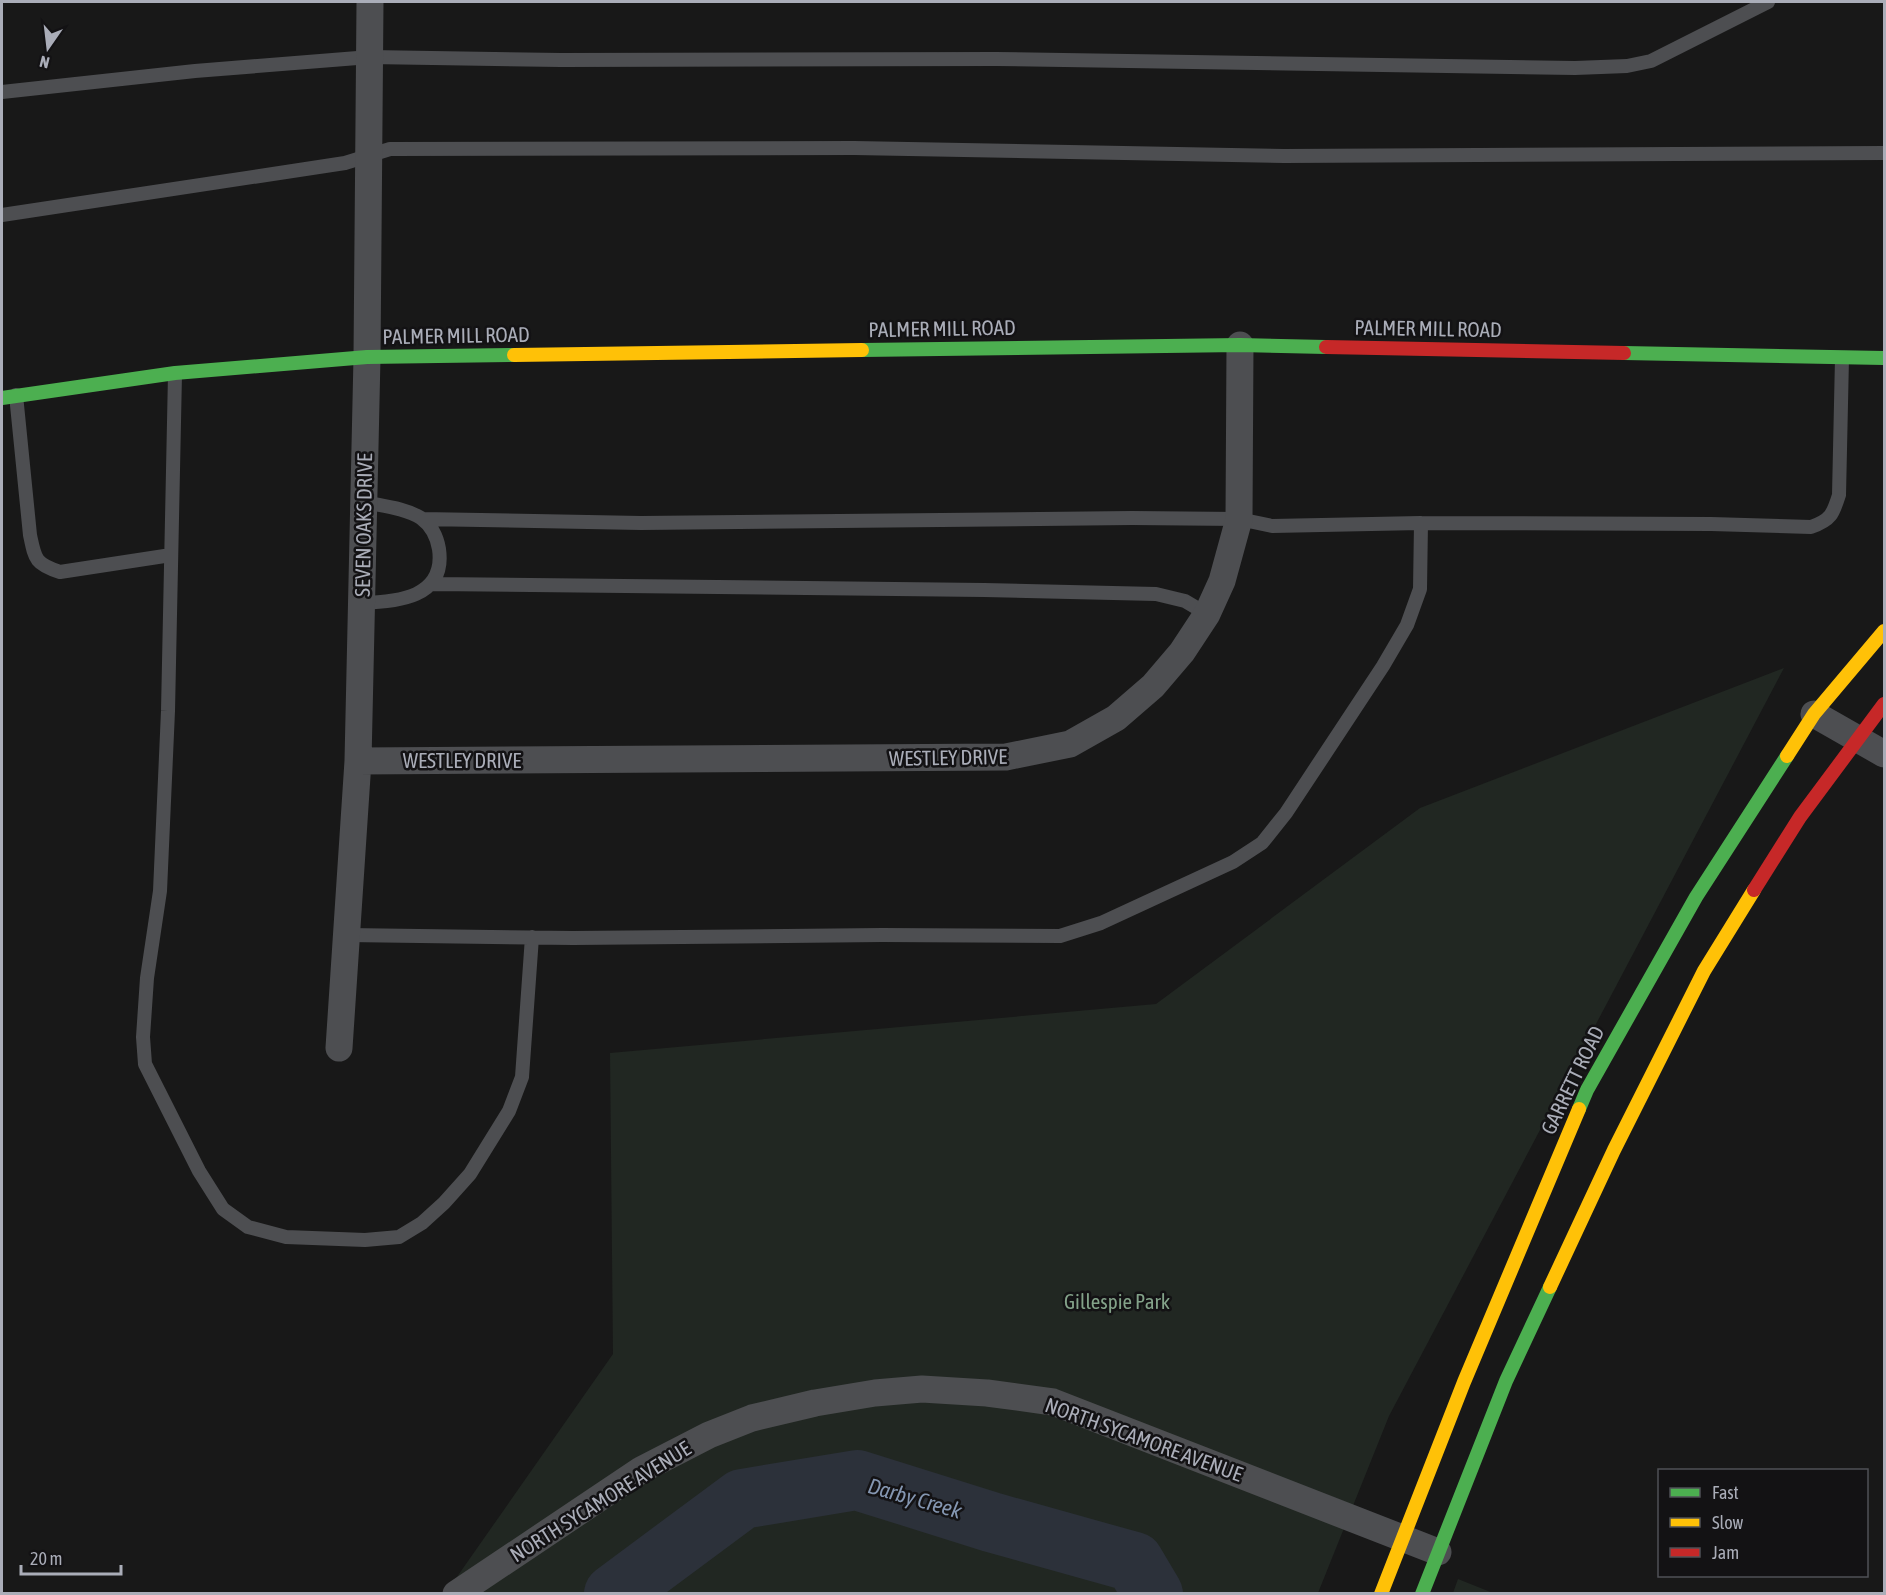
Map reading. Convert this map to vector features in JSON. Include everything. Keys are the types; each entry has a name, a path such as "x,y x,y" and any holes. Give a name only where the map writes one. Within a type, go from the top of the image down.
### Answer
{"main road":[{"name":"PALMER MILL ROAD","path":"2,398 175,373 367,357 1240,345 1884,358"},
{"name":"GARRETT ROAD","path":"1381,1593 1464,1382 1587,1090 1696,897 1814,714 1884,631"},
{"path":"1422,1593 1511,1371 1614,1150 1704,971 1800,817 1884,704"}],"street":[{"name":"SEVEN OAKS DRIVE","path":"339,1048 358,761 367,357 370,2"},
{"name":"WESTLEY DRIVE","path":"358,761 1006,757 1070,744 1116,718 1153,686 1182,652 1207,614 1222,581 1239,519 1240,345"},
{"path":"1814,714 1884,754"},
{"name":"NORTH SYCAMORE AVENUE","path":"456,1593 641,1470 709,1435 752,1418 815,1403 875,1393 922,1389 987,1393 1053,1402 1438,1552"}],"lane":[{"path":"2,92 195,71 370,57 561,60 996,59 1575,68 1617,66 1651,61 1768,2"},
{"path":"2,215 345,163 390,149 854,148 1284,156 1884,153"},
{"path":"422,519 641,523 1120,518 1239,519 1272,526 1421,523 1699,524 1811,527 1824,522 1834,513 1839,495 1842,358"},
{"path":"175,373 168,711 160,891 147,978 143,1037 145,1064 199,1171 223,1209 248,1227 286,1237 365,1240 399,1237 422,1223 470,1174 509,1112 522,1077 527,1035 532,937"},
{"path":"16,395 30,535 34,555 44,567 60,572 171,555"},
{"path":"364,502 407,512 422,519 434,532 439,551 438,567 432,584"},
{"path":"347,935 1060,936 1101,923 1233,862 1262,843 1286,813 1407,626 1420,589 1421,523"},
{"path":"361,603 393,602 415,595 432,584 984,590 1156,594 1185,601 1207,614"}],"green space":[{"name":"Gillespie Park","path":"1784,668 1389,1416 1318,1593 445,1594 613,1354 610,1053 1156,1004 1420,808"},
{"path":"1458,1579 1493,1593 1453,1593"}],"waterway":[{"name":"Darby Creek","path":"614,1594 742,1499 857,1480 991,1522 1134,1562 1153,1594"}],"traffic: fast":[{"path":"862,350 1240,345 1326,347"},
{"path":"1624,353 1884,358"},
{"path":"2,398 175,373 367,357 514,355"},
{"path":"1579,1109 1587,1090 1696,897 1787,756"},
{"path":"1422,1594 1506,1381 1550,1287"}],"traffic: slow":[{"path":"514,355 862,350"},
{"path":"1787,756 1814,714 1884,631"},
{"path":"1550,1287 1614,1150 1704,971 1754,890"},
{"path":"1381,1594 1464,1382 1579,1109"}],"traffic: jam":[{"path":"1326,347 1624,353"},
{"path":"1754,890 1800,817 1884,704"}]}
